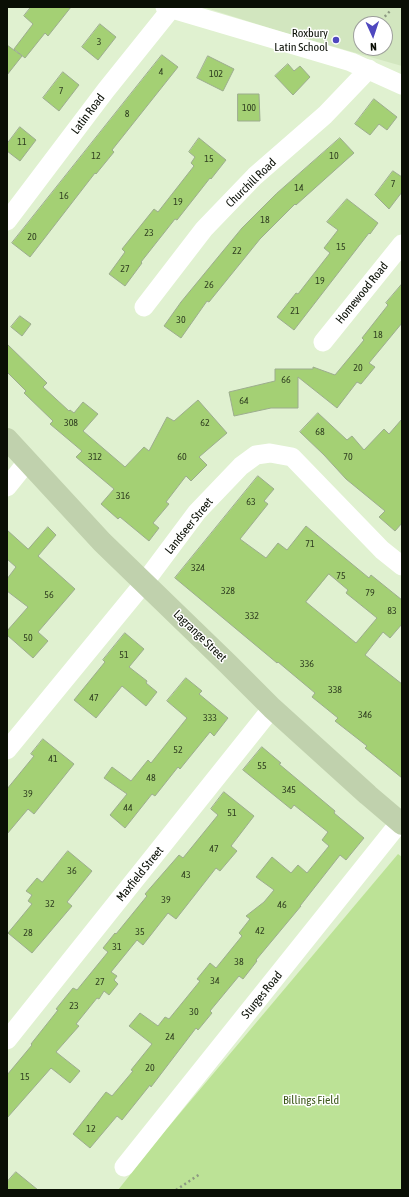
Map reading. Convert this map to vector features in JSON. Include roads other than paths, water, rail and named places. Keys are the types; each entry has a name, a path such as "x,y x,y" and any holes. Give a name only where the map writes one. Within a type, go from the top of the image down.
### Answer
{"main road":[{"name":"Lagrange Street","path":"7,439 102,542 272,708 401,823"}],"street":[{"path":"168,8 350,62 369,69 402,85"},
{"name":"Latin Road","path":"7,220 168,8"},
{"name":"Churchill Road","path":"144,307 204,229 255,176 325,115 369,69"},
{"name":"Homewood Road","path":"323,342 402,244"},
{"name":"Landseer Street","path":"7,750 144,583 197,512 242,466 256,455 270,453 292,457 382,550 402,566"},
{"path":"7,487 27,462"},
{"name":"Maxfield Street","path":"7,1040 272,708"},
{"name":"Sturges Road","path":"124,1167 401,823"}],"place":[{"name":"Roxbury Latin School","path":"336,40"}],"park label":[{"name":"Billings Field","path":"311,1100"}]}
